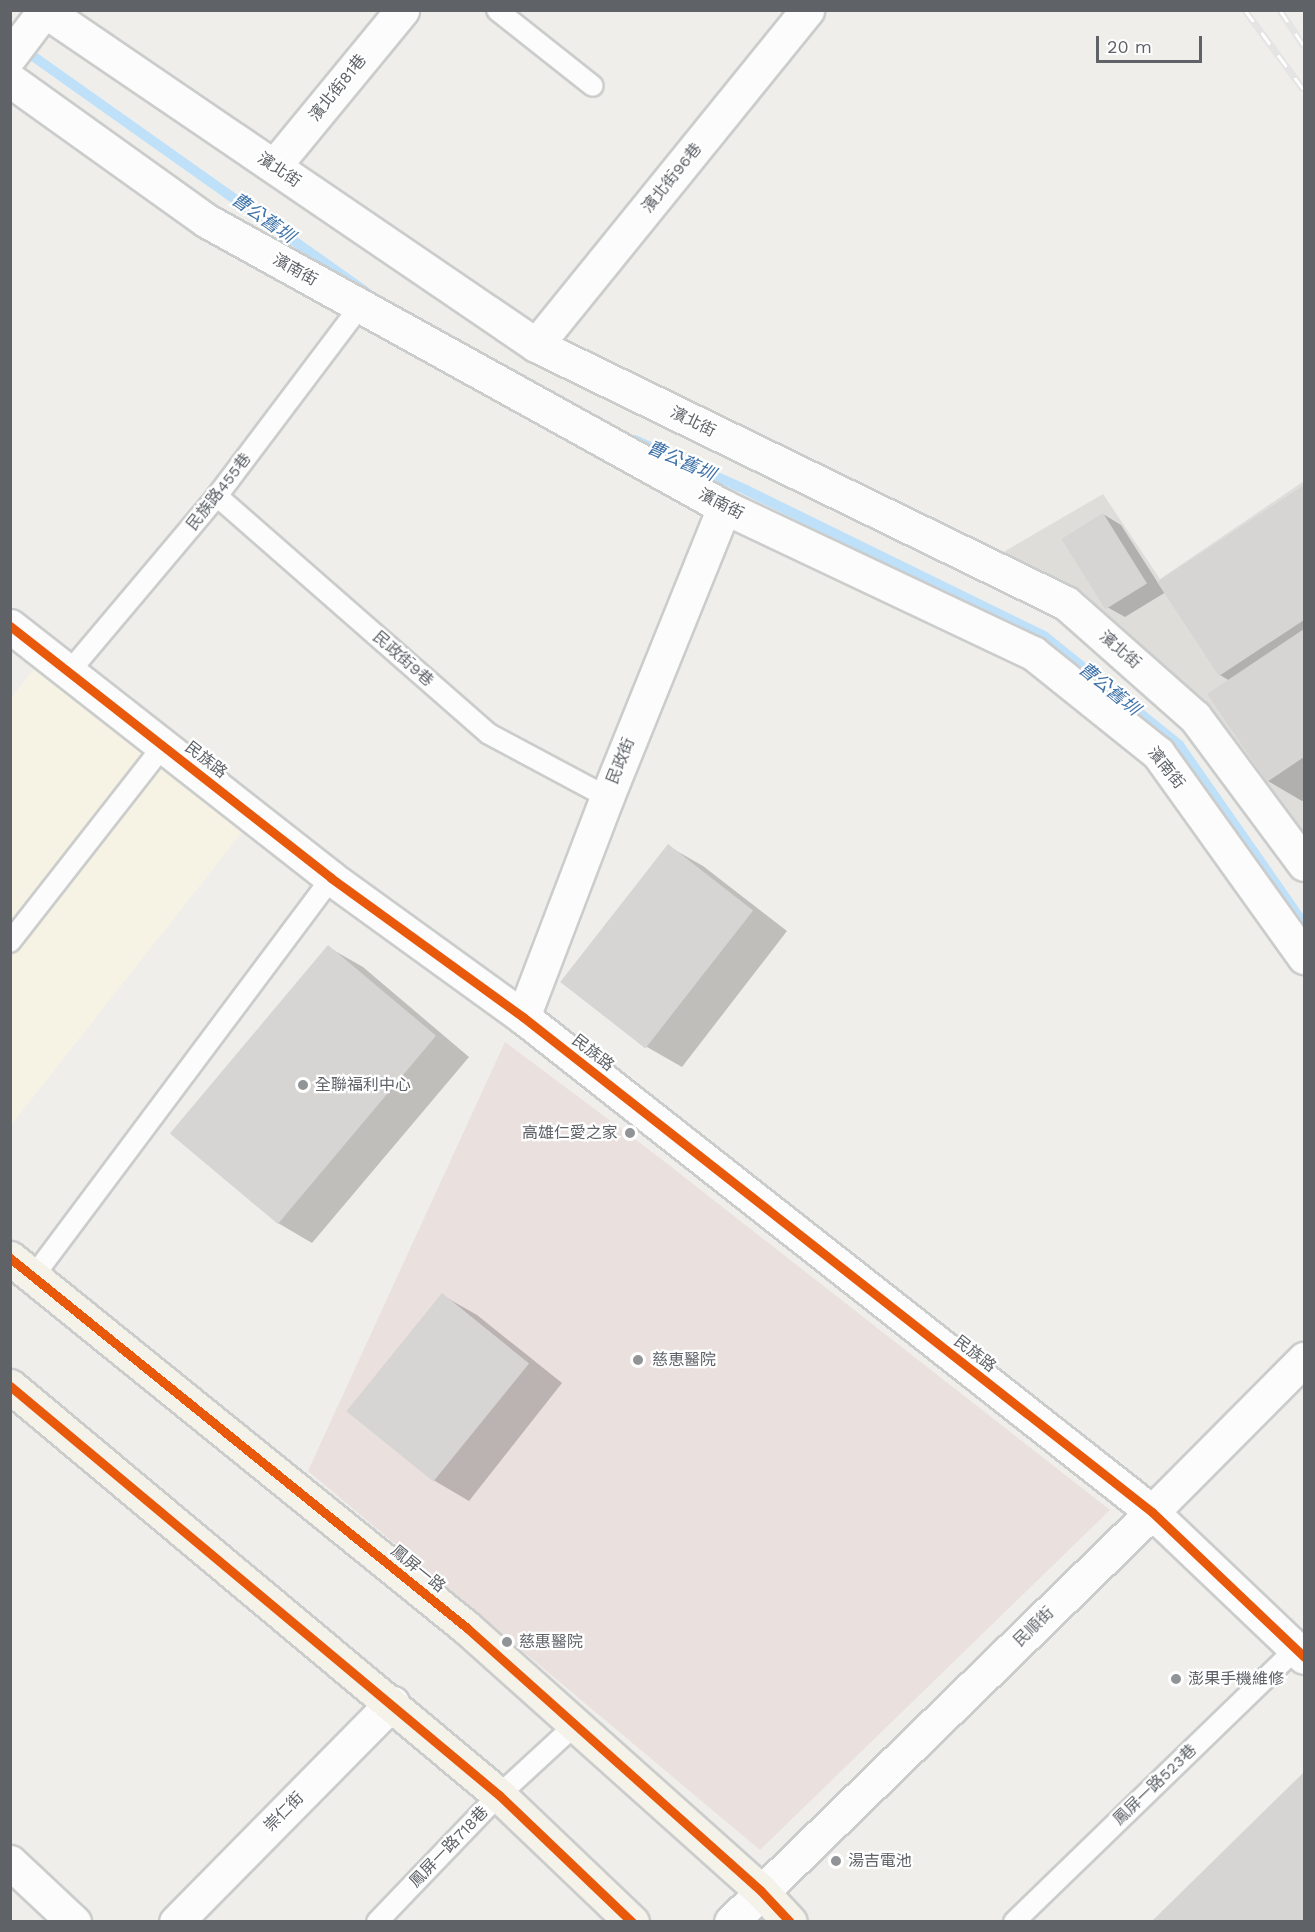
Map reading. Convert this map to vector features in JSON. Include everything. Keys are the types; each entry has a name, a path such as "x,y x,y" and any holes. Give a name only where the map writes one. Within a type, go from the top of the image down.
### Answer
{"main road":[{"name":"鳳屏一路","path":"22,1268 467,1628 761,1891 790,1922"},
{"path":"10,1386 499,1795 632,1922"}],"street":[{"name":"濱北街81巷","path":"274,166 402,10"},
{"name":"濱北街96巷","path":"536,345 807,10"},
{"name":"濱北街","path":"40,15 274,166 536,345 1066,603 1195,717 1305,864"},
{"path":"11,62 40,15"},
{"name":"濱南街","path":"11,62 207,221 724,507 1033,653 1158,753 1305,957"},
{"name":"民政街","path":"523,1017 607,797 724,507"},
{"name":"民族路","path":"10,626 331,878 523,1017 1152,1512 1300,1653"},
{"name":"民順街","path":"731,1922 1152,1512 1305,1359"},
{"name":"崇仁街","path":"176,1922 392,1704"},
{"path":"10,1862 74,1922"}],"lane":[{"path":"497,10 592,86"},
{"name":"民族路455巷","path":"69,672 217,496 360,306"},
{"name":"民政街9巷","path":"217,496 489,735 607,797"},
{"path":"10,942 163,746"},
{"path":"22,1268 331,878"},
{"name":"鳳屏一路523巷","path":"1014,1922 1300,1653"},
{"name":"鳳屏一路718巷","path":"377,1922 499,1795 575,1725"}],"shaded area":[{"path":"1304,481 1304,865 1158,668 981,565 1103,494 1160,579"},
{"path":"36,667 242,832 11,1125 11,698"},
{"name":"慈恵醫院","path":"505,1042 656,1155 1110,1510 760,1850 308,1471"}],"building":[{"path":"1304,485 1304,620 1219,676 1157,582"},
{"path":"1103,513 1147,583 1105,609 1061,539"},
{"path":"1304,629 1304,757 1267,782 1207,694"},
{"path":"668,844 753,910 645,1048 560,982"},
{"name":"全聯福利中心","path":"328,945 436,1036 278,1224 170,1133"},
{"path":"442,1293 529,1363 433,1482 346,1411"},
{"path":"1304,1772 1304,1922 1151,1922"}],"waterway":[{"name":"曹公舊圳","path":"20,47 367,293"},
{"name":"曹公舊圳","path":"635,440 746,490 1044,636 1179,745 1304,924"}],"railway":[{"path":"1245,10 1304,90"},
{"path":"1280,10 1304,46"}],"cycle path":[{"path":"10,626 331,878 523,1017 1152,1512 1304,1657"},
{"path":"10,1258 467,1628 761,1891 790,1922"},
{"path":"10,1386 499,1795 632,1922"}],"place":[{"name":"全聯福利中心","path":"303,1085"},
{"name":"高雄仁愛之家","path":"630,1133"},
{"name":"慈恵醫院","path":"638,1360"},
{"name":"慈惠醫院","path":"507,1642"},
{"name":"澎果手機維修","path":"1176,1679"},
{"name":"湯吉電池","path":"836,1861"}]}
